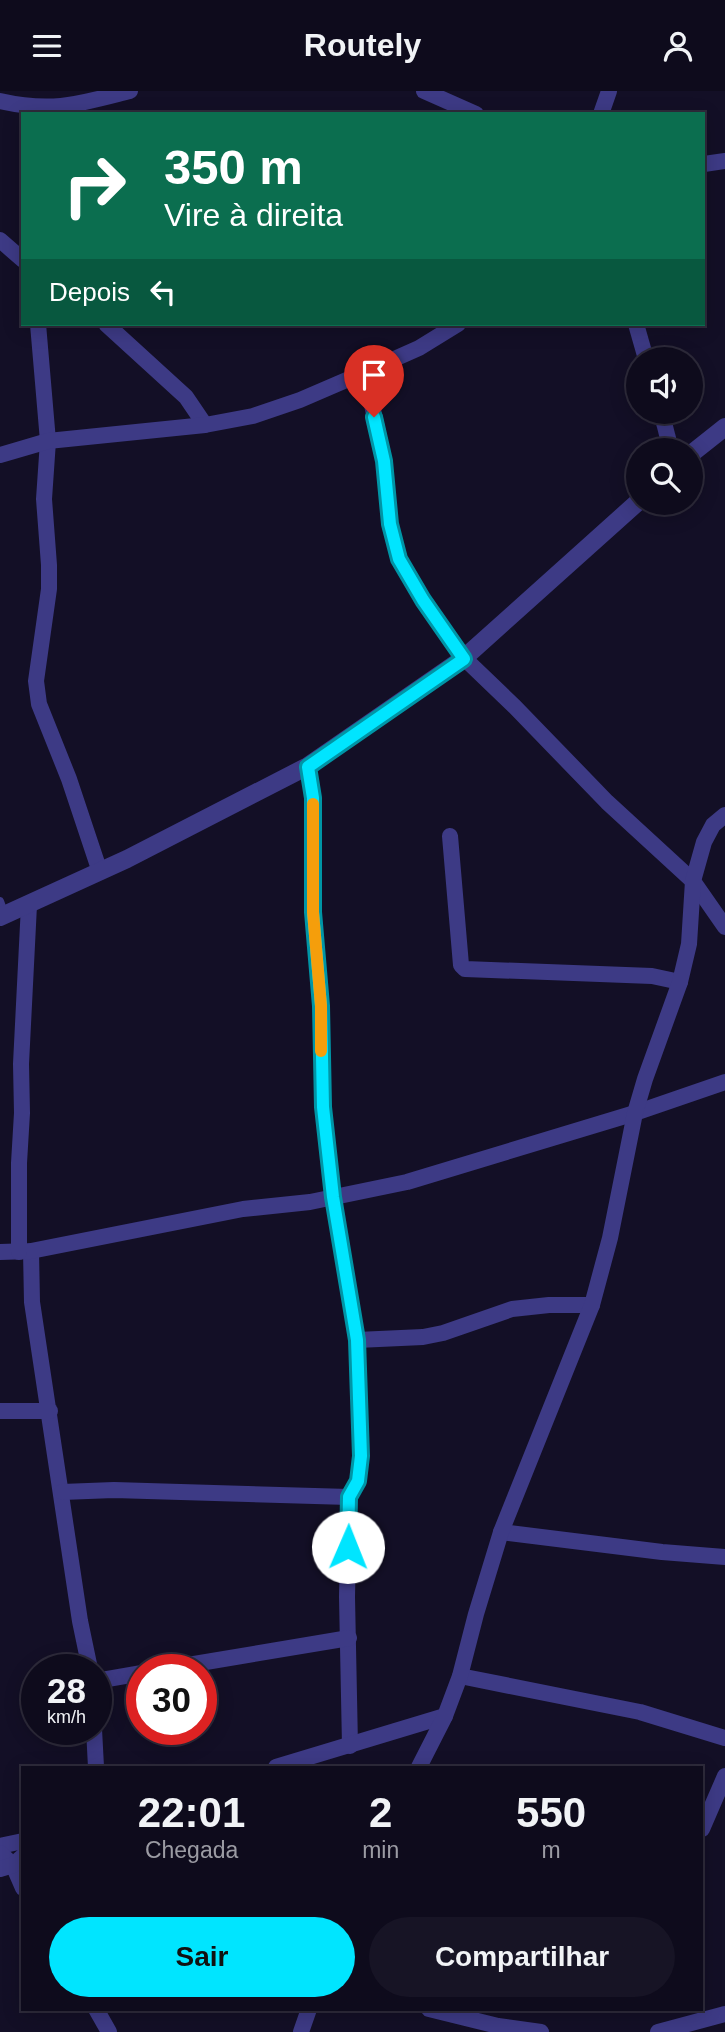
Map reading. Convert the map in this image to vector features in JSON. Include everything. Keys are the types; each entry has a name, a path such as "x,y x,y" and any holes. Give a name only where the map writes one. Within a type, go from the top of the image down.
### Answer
{"street":[{"path":"0,101 27,99 59,107 130,91"},
{"path":"424,91 471,112"},
{"path":"602,112 609,91"},
{"path":"705,164 725,161"},
{"path":"0,240 21,258"},
{"path":"38,326 48,441 44,475 49,589 36,681 39,704 69,779 100,872"},
{"path":"108,326 186,397 205,425"},
{"path":"0,455 48,441 205,425 253,416 300,400 419,348 455,326"},
{"path":"637,326 643,347"},
{"path":"365,372 384,461 390,524 399,559 423,600 464,659 515,707 607,802 693,881 725,927"},
{"path":"703,444 725,427"},
{"path":"2,911 29,905 100,872 308,767 464,659 626,513"},
{"path":"308,767 313,798 313,912 321,1006 323,1107 333,1197 357,1340 361,1456 358,1481 349,1497 347,1597 350,1746"},
{"path":"420,1766 445,1716 460,1675 501,1532 592,1305 610,1238 635,1113 680,982 689,944 693,881 704,842 713,825 725,815"},
{"path":"450,836 461,965 465,969 652,976 680,982"},
{"path":"29,905 19,1163 25,1252 87,1654"},
{"path":"0,1252 25,1252 243,1209 333,1197 407,1182 635,1113 725,1082"},
{"path":"357,1340 423,1337 443,1333 512,1309 549,1305 592,1305"},
{"path":"0,1411 50,1411"},
{"path":"62,1492 114,1490 349,1497"},
{"path":"501,1532 725,1557"},
{"path":"217,1660 349,1638"},
{"path":"460,1675 640,1712 725,1738"},
{"path":"280,1766 445,1716"},
{"path":"95,1745 96,1766"},
{"path":"703,1827 725,1776"},
{"path":"0,1846 21,1841"},
{"path":"0,1853 12,1864 21,1884"},
{"path":"97,2011 109,2032"},
{"path":"301,2032 309,2011"},
{"path":"437,2011 498,2026 541,2032"},
{"path":"680,2011 681,2029"},
{"path":"657,2032 681,2029 725,2014"}],"slow traffic":[{"path":"313,804 313,912 321,1006 321,1051"}],"route":[{"path":"348,1547 349,1497 358,1481 361,1456 357,1340 333,1197 323,1107 321,1006 313,912 313,798 308,767 464,659 423,600 399,559 390,524 384,461 374,417"}]}
